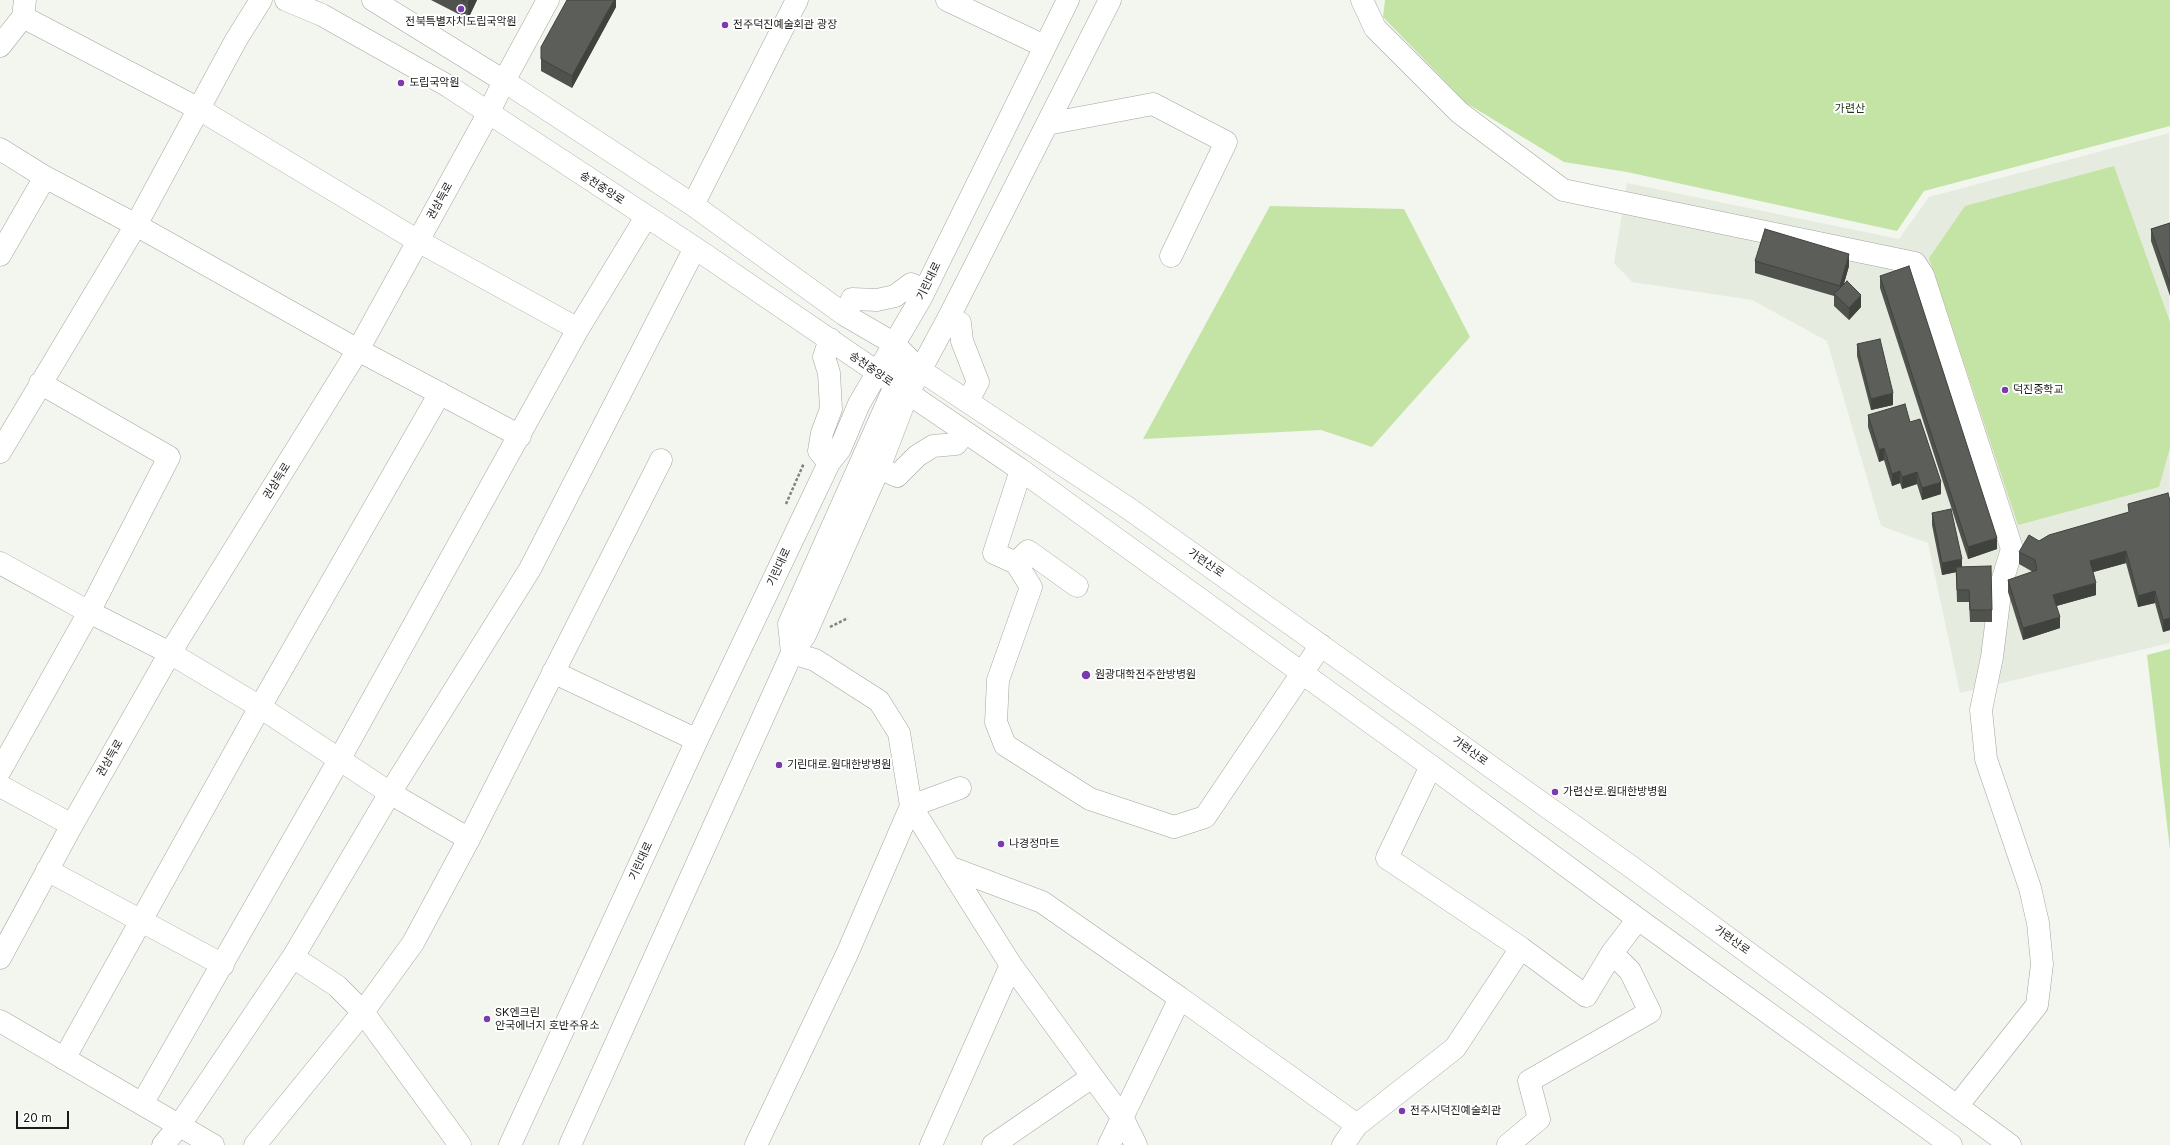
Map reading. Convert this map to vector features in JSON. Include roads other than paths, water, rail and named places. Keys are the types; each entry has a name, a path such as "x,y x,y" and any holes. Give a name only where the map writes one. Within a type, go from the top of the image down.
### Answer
{"street":[{"path":"0,452 136,225 236,40 261,0"},
{"name":"송천중앙로","path":"286,0 322,15 441,82 695,248 830,339 892,371 920,370"},
{"name":"송천중앙로","path":"373,0 504,81 693,205 845,315 892,371"},
{"name":"권삼득로","path":"0,958 72,825 170,653 358,350 488,114 504,81 548,0"},
{"path":"693,205 796,0"},
{"path":"948,0 1044,46"},
{"name":"기린대로","path":"570,1145 792,653 805,635 879,468 892,371 924,290 1068,0"},
{"name":"기린대로","path":"510,1145 697,740 829,463 840,449 860,404 892,371 920,370 949,317 1110,0"},
{"path":"1362,0 1375,28 1460,113 1563,190 1915,263 1923,275 2012,549 2001,585 1992,657 1981,710 1986,759 2030,888 2038,923 2042,964 2037,1005 1958,1105"},
{"path":"0,46 24,8 199,108 418,241 578,329"},
{"path":"1047,124 1154,104 1226,142 1172,256"},
{"path":"0,149 45,177 136,225 358,350 520,436"},
{"path":"0,256 45,177"},
{"path":"142,1104 223,965 339,760 578,329 646,217"},
{"path":"163,1145 179,1126 293,957 390,793 530,569 695,248"},
{"path":"719,264 735,262 892,371 965,433 1021,470 1304,674 1638,919 1951,1145"},
{"path":"845,315 852,299 877,300 895,296 911,284 924,290"},
{"path":"949,317 960,323 962,341 978,382 968,401"},
{"path":"829,463 819,451 822,433 831,409 829,373 824,357 830,339"},
{"name":"가련산로","path":"920,370 1128,508 1321,645 1637,870 1958,1105 2010,1145"},
{"path":"892,371 789,624 792,653 814,660 879,701 899,733 911,806 1011,965 1122,1117 1136,1145"},
{"path":"0,771 89,612 169,458 40,383"},
{"path":"64,1058 260,707 440,393"},
{"path":"879,468 897,476 922,452 933,446 956,444 965,433"},
{"path":"255,1145 363,1012 413,944 469,839 661,460"},
{"path":"1021,470 994,553 1016,563 1031,587 998,680 996,722 1005,745 1090,799 1174,827 1205,817 1304,674 1321,645"},
{"path":"1016,563 1028,551 1077,586"},
{"path":"0,563 89,612 170,653 260,707 390,793 469,839"},
{"path":"553,672 697,740"},
{"path":"1431,766 1387,858 1521,948 1586,996 1612,953 1638,919"},
{"path":"0,786 72,825"},
{"path":"756,1145 847,954 911,806 960,788"},
{"path":"949,867 1042,902 1180,998 1357,1125"},
{"path":"47,870 223,965"},
{"path":"1343,1145 1357,1125 1456,1048 1521,948"},
{"path":"1508,1145 1539,1119 1529,1081 1650,1012 1630,971 1612,953"},
{"path":"293,957 337,986 363,1012 460,1145"},
{"path":"931,1145 1011,965"},
{"path":"1109,1145 1180,998"},
{"path":"0,1021 213,1145"},
{"path":"993,1145 1092,1077"}],"place":[{"name":"전북특별자치도립국악원","path":"461,9"},
{"name":"전주덕진예술회관 광장","path":"725,25"},
{"name":"도립국악원","path":"401,83"},
{"name":"덕진중학교","path":"2005,390"},
{"name":"원광대학전주한방병원","path":"1086,675"},
{"name":"기린대로.원대한방병원","path":"779,765"},
{"name":"가련산로.원대한방병원","path":"1555,792"},
{"name":"나경정마트","path":"1001,844"},
{"name":"SK엔크린 안국에너지 호반주유소","path":"487,1019"},
{"name":"전주시덕진예술회관","path":"1402,1111"}],"park label":[{"name":"가련산","path":"1850,109"}]}
